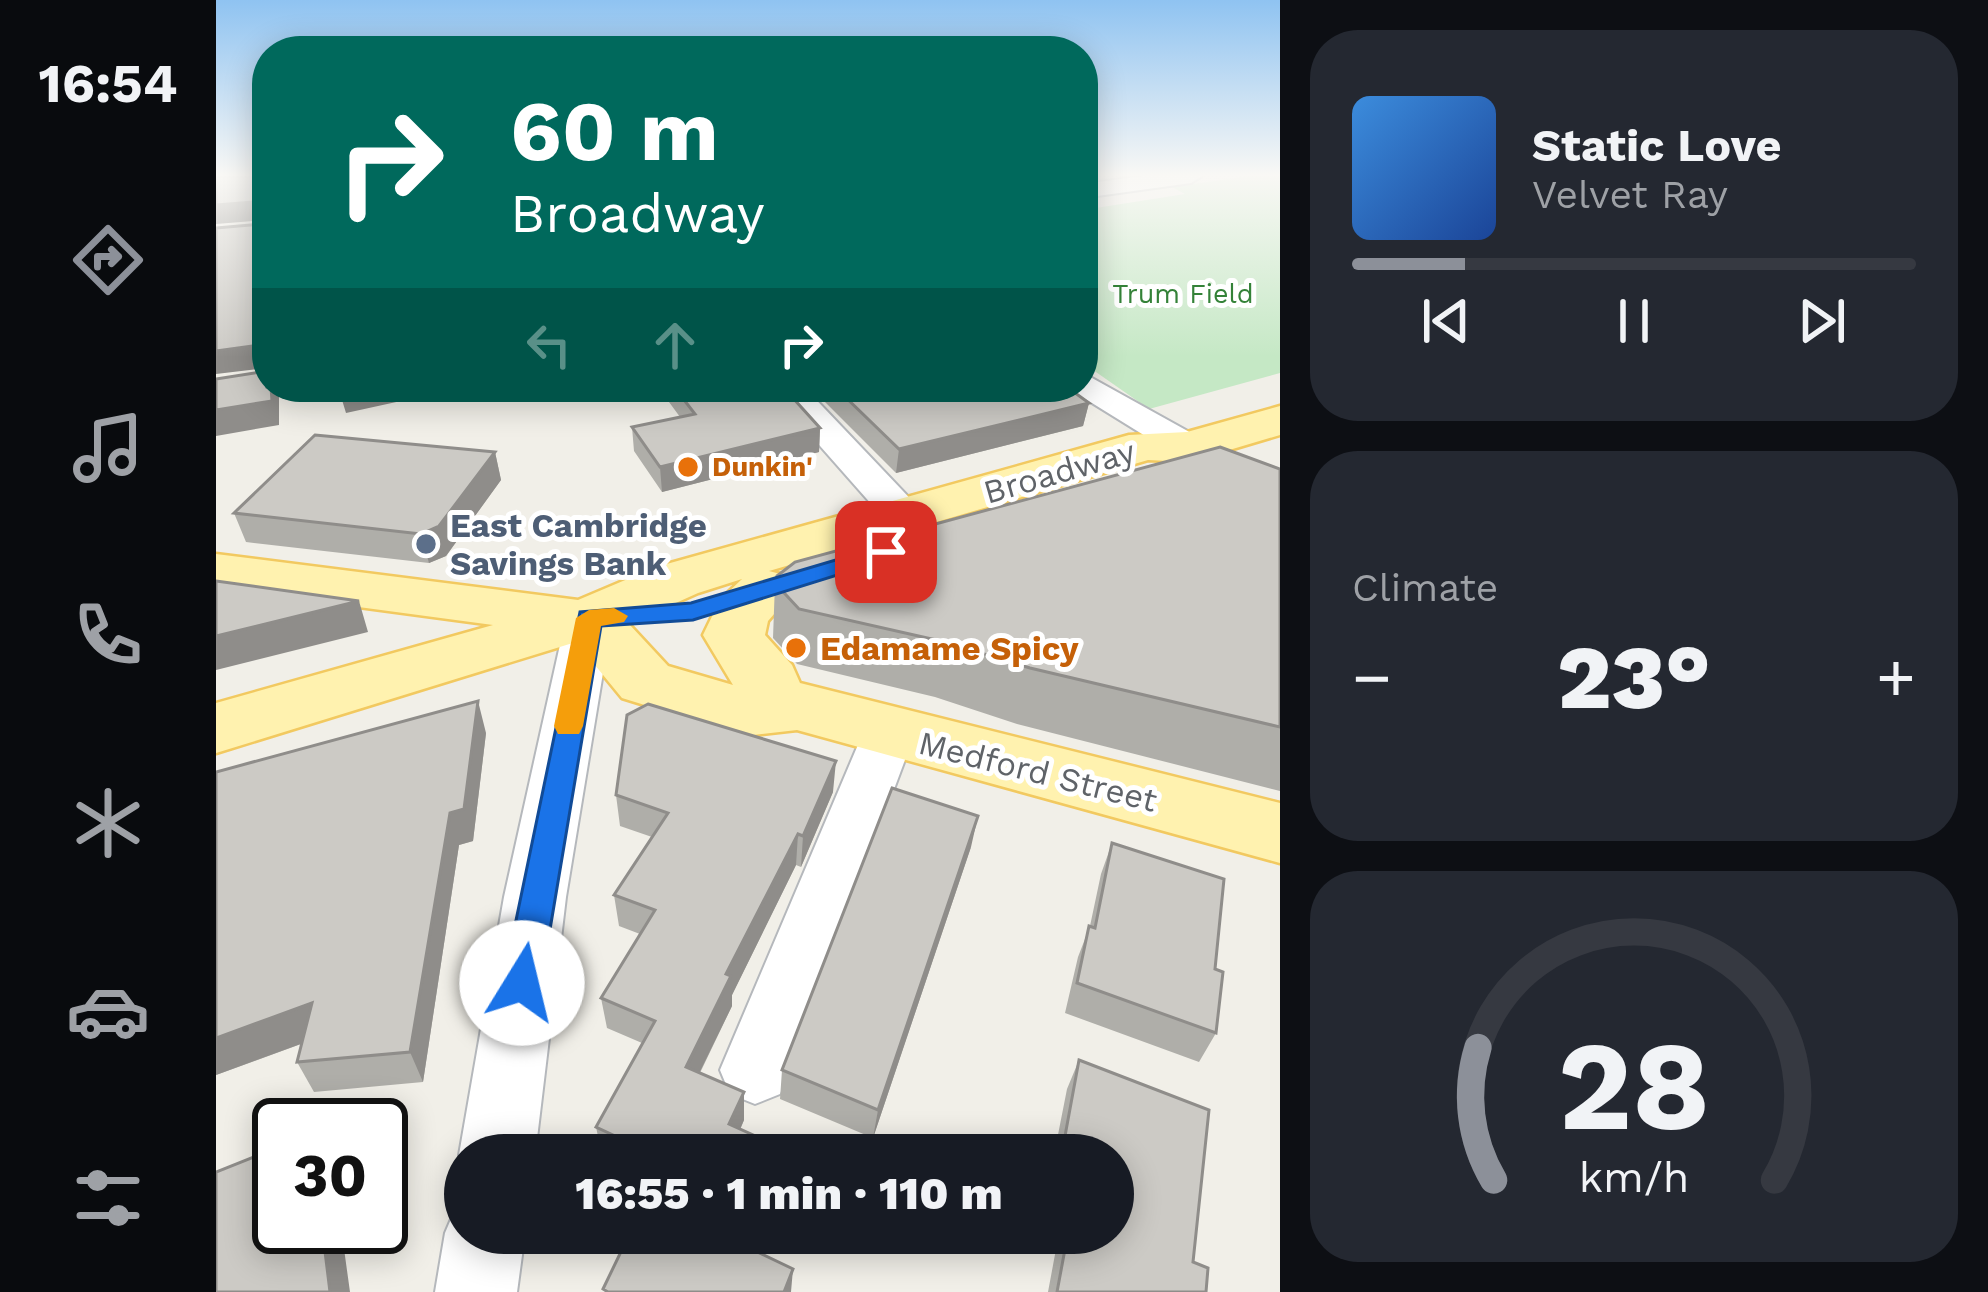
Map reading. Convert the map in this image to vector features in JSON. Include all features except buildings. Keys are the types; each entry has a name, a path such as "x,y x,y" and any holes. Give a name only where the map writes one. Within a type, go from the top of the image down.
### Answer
{"main road":[{"name":"Broadway","path":"603,636 677,580 1172,463 1189,447 1280,421"},
{"name":"Broadway","path":"216,728 603,636 767,590 915,527"},
{"name":"Medford Street","path":"216,571 603,636 645,682 745,712 783,694 889,733 1280,833"},
{"path":"767,590 737,616 733,637 742,658 783,694"}],"street":[{"path":"1098,391 1189,447"},
{"path":"799,402 915,527"},
{"path":"500,1134 535,897 603,636"},
{"path":"754,1070 889,733"},
{"path":"476,1292 482,1254"}],"green space":[{"name":"Trum Field","path":"1098,236 1280,236 1280,373 1149,409 1098,373"}],"slow traffic":[{"path":"569,726 589,618 614,616"}],"place":[{"name":"Dunkin'","path":"688,467"},
{"name":"East Cambridge Savings Bank","path":"426,544"},
{"name":"Edamame Spicy","path":"796,648"}],"route":[{"path":"522,983 589,618 693,611 886,552"}]}
